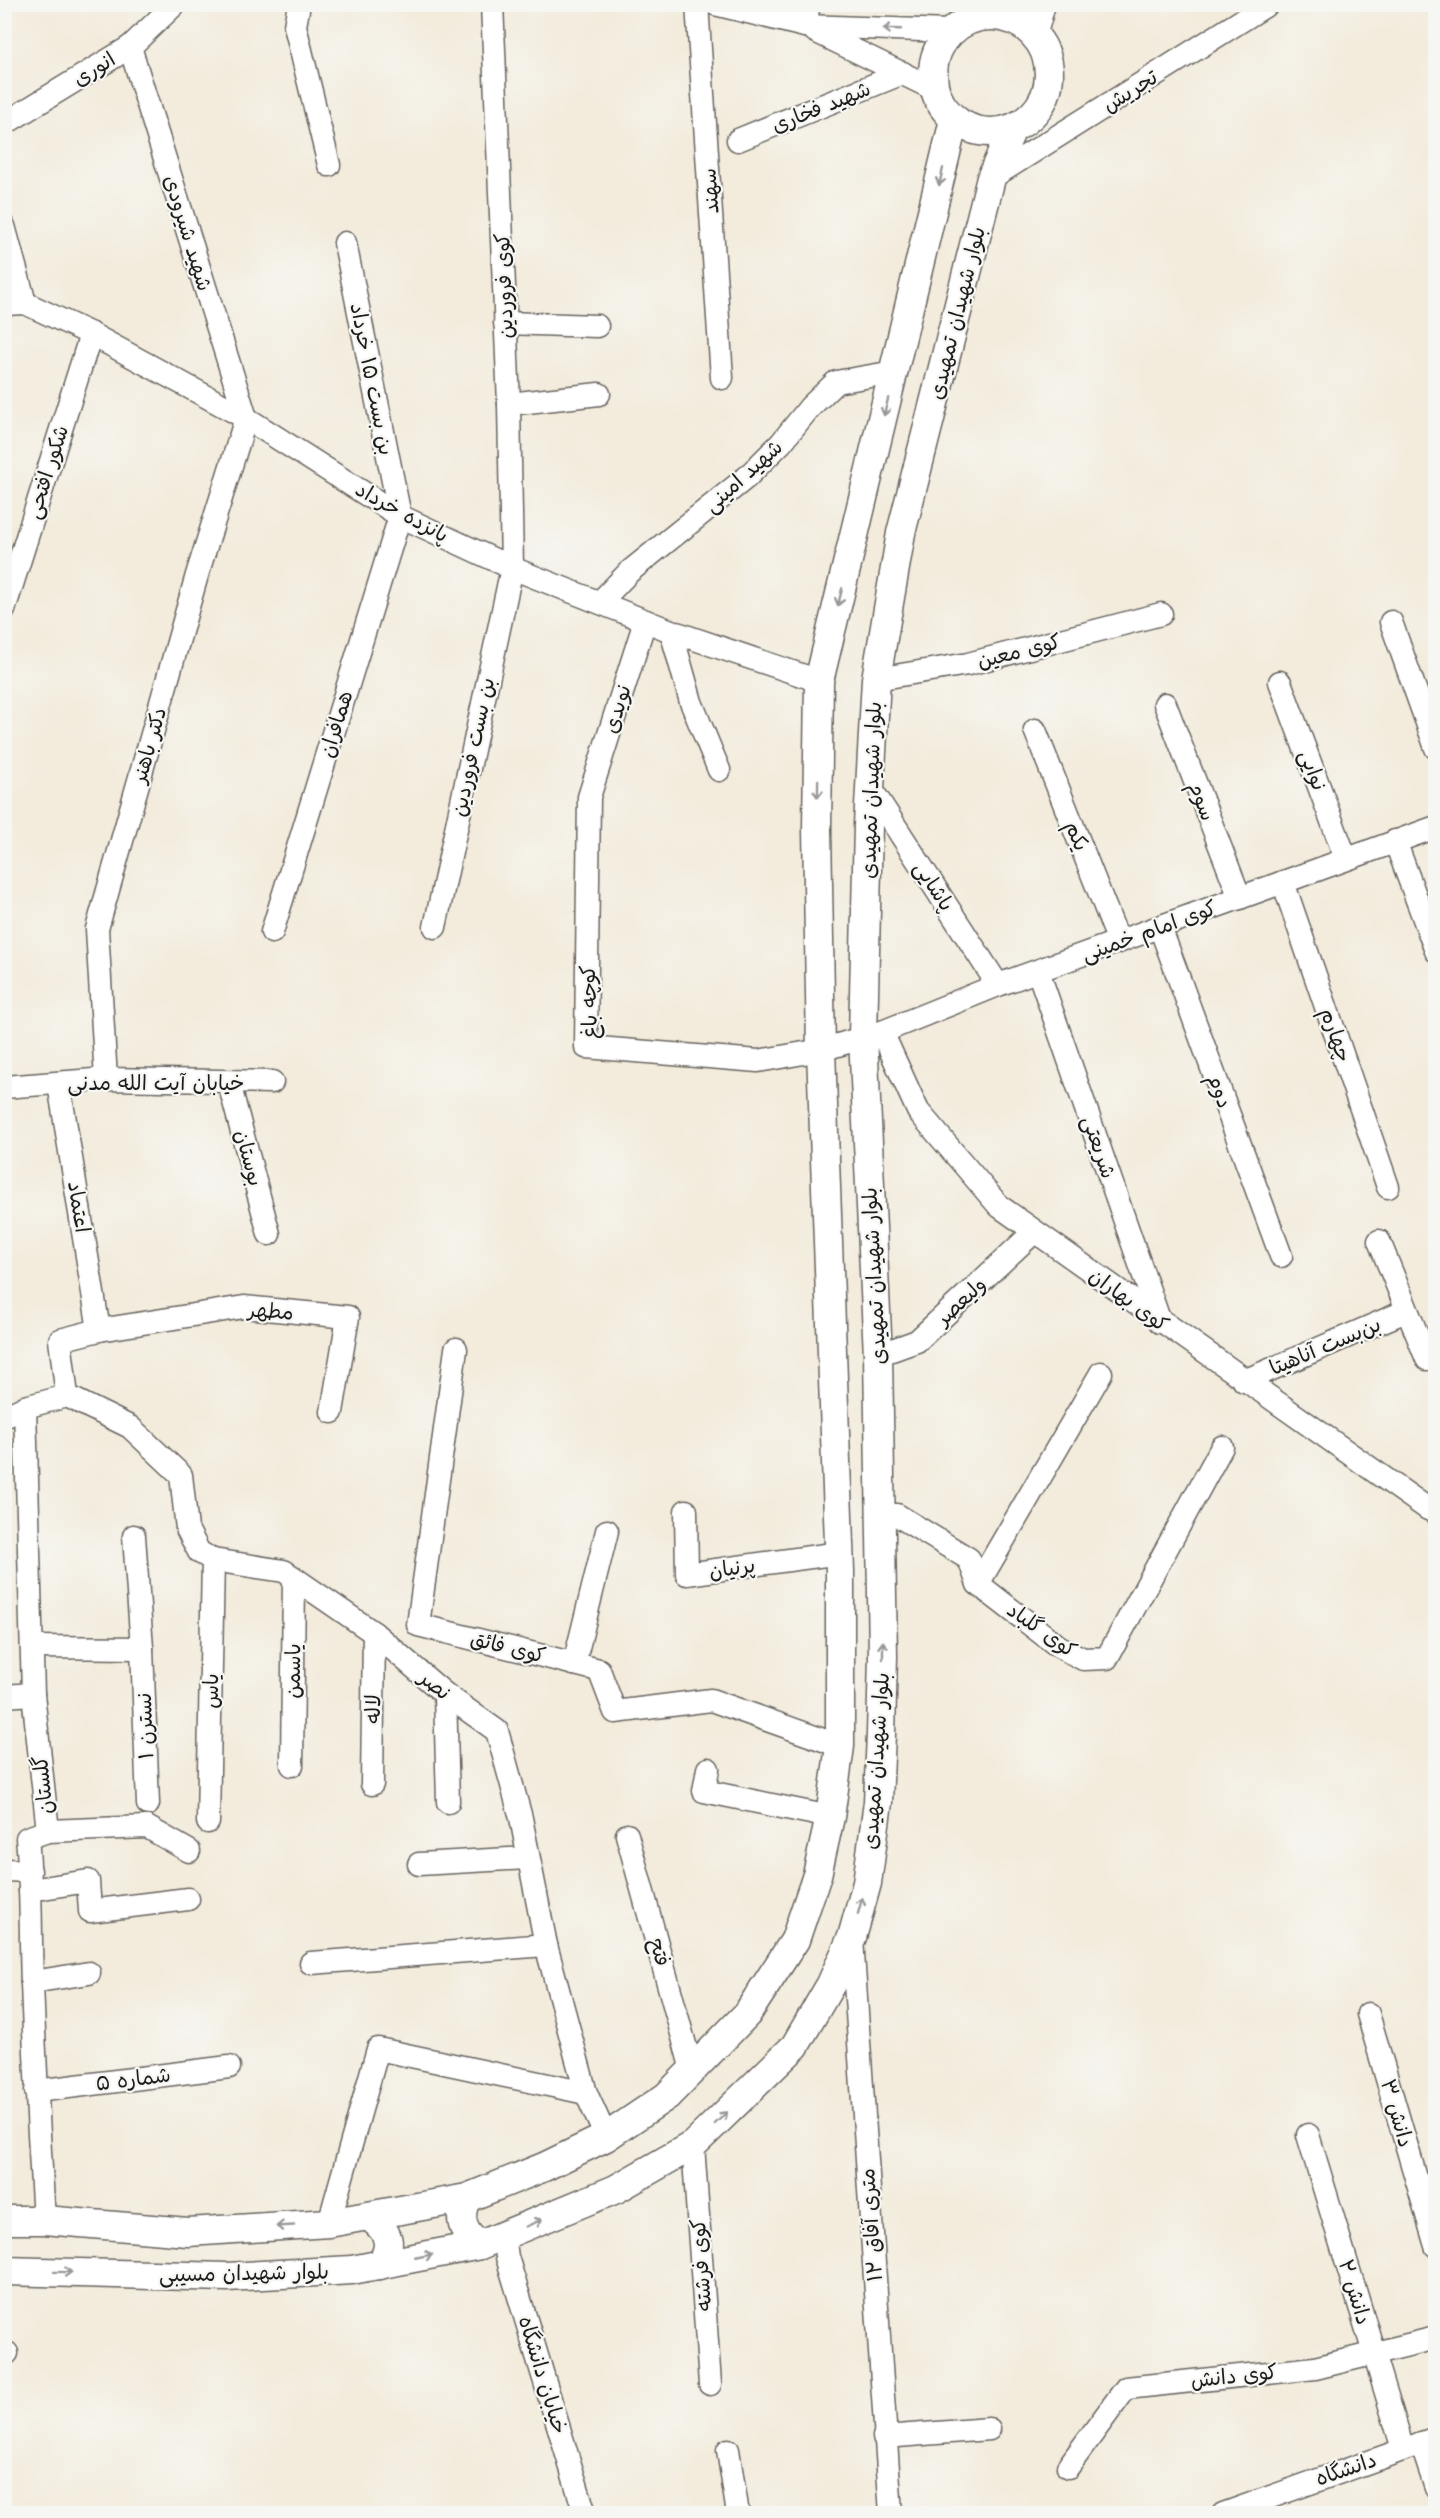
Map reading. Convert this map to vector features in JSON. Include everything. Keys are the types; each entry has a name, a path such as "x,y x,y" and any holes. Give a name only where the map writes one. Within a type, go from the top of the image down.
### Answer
{"main road":[{"path":"1034,33 1041,4"},
{"path":"983,10 1015,20 1034,33 1044,49 1049,68 1048,87 1041,105 1035,112 1012,129 997,132 982,132 967,128 954,120 942,106 934,89 932,71 936,54 950,31 983,10"},
{"name":"بلوار شهیدان تمهیدی","path":"467,2198 544,2167 606,2137 667,2096 747,2014 795,1940 817,1875 830,1817 840,1746 840,1553 821,1050 817,829 819,681 954,120"},
{"name":"بلوار شهیدان تمهیدی","path":"492,2240 616,2189 693,2145 795,2046 831,1984 852,1937 867,1883 878,1802 883,1656 870,788 876,679 901,533 991,178 1012,129"},
{"path":"467,2198 462,2206 462,2225 466,2233 492,2240"},
{"name":"بلوار شهیدان مسیبی","path":"4,2220 44,2220 188,2232 330,2223 467,2198"},
{"path":"370,2217 382,2226 387,2238 388,2252 380,2265"},
{"name":"بلوار شهیدان مسیبی","path":"4,2271 227,2277 352,2270 492,2240"}],"street":[{"name":"انوری","path":"4,124 130,47 175,4"},
{"path":"299,4 295,26 328,165"},
{"name":"کوی فروردین","path":"492,4 509,404 512,568"},
{"name":"سهند","path":"697,4 722,378"},
{"path":"715,4 950,31"},
{"name":"تجریش","path":"991,178 1268,4"},
{"path":"807,15 903,74 934,89"},
{"name":"شهید شیرودی","path":"130,47 246,418"},
{"name":"شهید فخاری","path":"738,140 903,74"},
{"path":"4,226 15,303"},
{"name":"بن بست ۱۵ خرداد","path":"345,243 400,516"},
{"name":"پانزده خرداد","path":"15,303 91,334 246,418 400,516 512,568 671,632 819,681"},
{"path":"505,323 597,326"},
{"name":"شکور افتحی","path":"4,610 91,334"},
{"name":"شهید امینی","path":"600,602 629,572 747,477 781,443 810,407 836,382 894,372"},
{"path":"509,404 599,394"},
{"name":"دکتر باهنر","path":"106,1079 96,929 197,575 246,418"},
{"name":"همافران","path":"272,932 400,516"},
{"name":"بن بست فروردین","path":"435,927 512,568"},
{"name":"کوی معین","path":"876,679 968,664 1161,614"},
{"name":"نویدی","path":"589,797 645,621"},
{"path":"1391,622 1436,748"},
{"path":"671,632 691,702 719,770"},
{"name":"نوایی","path":"1280,682 1346,859"},
{"name":"سوم","path":"1165,704 1240,898"},
{"name":"یکم","path":"1035,730 1119,942"},
{"name":"پاشایی","path":"870,788 998,986"},
{"name":"کوچه باغ","path":"589,797 586,1047 758,1061 821,1050"},
{"name":"کوی امام خمینی","path":"821,1050 872,1035 1038,971 1436,827"},
{"path":"1395,841 1436,951"},
{"name":"چهارم","path":"1283,882 1388,1187"},
{"name":"دوم","path":"1160,927 1281,1256"},
{"name":"شریعتی","path":"1038,971 1160,1322"},
{"name":"کوی بهاران","path":"872,1035 918,1111 999,1206 1244,1381 1428,1509 1436,1512"},
{"name":"خیابان آیت الله مدنی","path":"4,1087 106,1079 272,1082"},
{"name":"بوستان","path":"229,1083 269,1234"},
{"name":"اعتماد","path":"59,1084 99,1330"},
{"name":"ولیعصر","path":"878,1355 917,1341 1034,1232"},
{"path":"1379,1241 1427,1359"},
{"name":"مطهر","path":"99,1330 244,1307 348,1317 332,1412"},
{"name":"بن‌بست آناهیتا","path":"1244,1381 1406,1311"},
{"path":"67,1396 60,1340 99,1330"},
{"name":"کوی فائق","path":"456,1349 418,1625 598,1670 615,1712 711,1700 840,1746"},
{"path":"978,1584 1101,1373"},
{"path":"4,1417 25,1407 67,1396 130,1427 181,1475 187,1529 199,1552 213,1560"},
{"name":"گلستان","path":"25,1407 33,1694 48,1831 27,1838 36,2091 44,2220"},
{"name":"کوی گلباد","path":"881,1515 897,1515 969,1559 978,1584 1058,1646 1083,1659 1107,1658 1222,1447"},
{"name":"پرنیان","path":"686,1511 687,1574 840,1553"},
{"path":"574,1664 607,1530"},
{"name":"نسترن ۱","path":"134,1536 142,1648 148,1804"},
{"name":"نصر","path":"213,1560 284,1571 374,1633 445,1694 497,1731 521,1818 546,1946 586,2093 606,2137"},
{"name":"یاس","path":"208,1822 213,1560"},
{"name":"یاسمن","path":"292,1765 294,1578"},
{"name":"لاله","path":"372,1784 374,1633"},
{"path":"33,1647 142,1648"},
{"path":"4,1696 33,1694"},
{"path":"445,1694 447,1802"},
{"path":"708,1769 704,1791 830,1817"},
{"path":"48,1831 147,1827 189,1851"},
{"name":"فتح","path":"627,1835 692,2070"},
{"path":"419,1864 528,1858"},
{"path":"4,1870 30,1880 88,1881 90,1911 188,1899"},
{"name":"۱۲ متری آفاق","path":"852,1937 891,2514"},
{"path":"311,1963 546,1946"},
{"path":"32,1982 89,1973"},
{"name":"دانش ۳","path":"1368,2014 1436,2246"},
{"path":"330,2223 378,2049 586,2093"},
{"name":"شماره ۵","path":"36,2091 229,2067"},
{"name":"دانش ۲","path":"1308,2135 1372,2352 1420,2444 1436,2488"},
{"name":"کوی فرشته","path":"693,2145 710,2384"},
{"name":"خیابان دانشگاه","path":"492,2240 507,2257 585,2514"},
{"name":"کوی دانش","path":"1068,2467 1126,2388 1315,2368 1372,2352 1436,2338"},
{"path":"884,2437 989,2428"},
{"name":"دانشگاه","path":"1223,2514 1277,2504 1420,2444"},
{"path":"728,2450 738,2514"}]}
